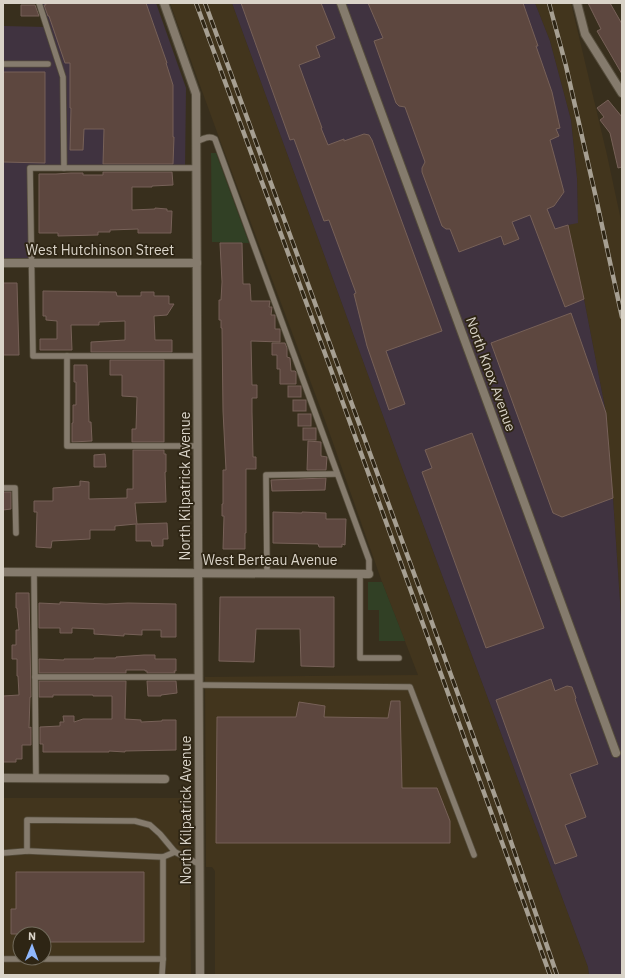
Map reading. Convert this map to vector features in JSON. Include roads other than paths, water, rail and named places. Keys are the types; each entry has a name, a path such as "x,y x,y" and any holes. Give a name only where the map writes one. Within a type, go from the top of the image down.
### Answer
{"street":[{"name":"North Kilpatrick Avenue","path":"164,3 196,94 200,975"},
{"name":"North Knox Avenue","path":"341,3 616,753"},
{"path":"577,3 585,34 622,93"},
{"name":"West Hutchinson Street","path":"3,263 197,263"},
{"name":"West Berteau Avenue","path":"3,572 369,574"},
{"path":"3,778 165,779"}],"lane":[{"path":"39,3 63,76 64,168"},
{"path":"3,64 48,64"},
{"path":"196,142 208,137 215,139 368,560 369,574"},
{"path":"196,168 30,168 33,356 197,356"},
{"path":"67,356 67,446 197,446"},
{"path":"268,573 266,475 337,474"},
{"path":"3,488 15,488 16,533"},
{"path":"34,572 36,778"},
{"path":"360,574 360,658 399,658"},
{"path":"35,678 410,686 474,855"},
{"path":"27,851 27,820 135,820 150,825 160,834 175,852 199,864"},
{"path":"3,853 27,851 163,857 175,852"},
{"path":"162,975 163,857"},
{"path":"3,959 162,958"}],"railway":[{"path":"196,3 327,359 550,975"},
{"path":"205,3 500,810 557,975"},
{"path":"549,3 566,66 622,317"}]}
